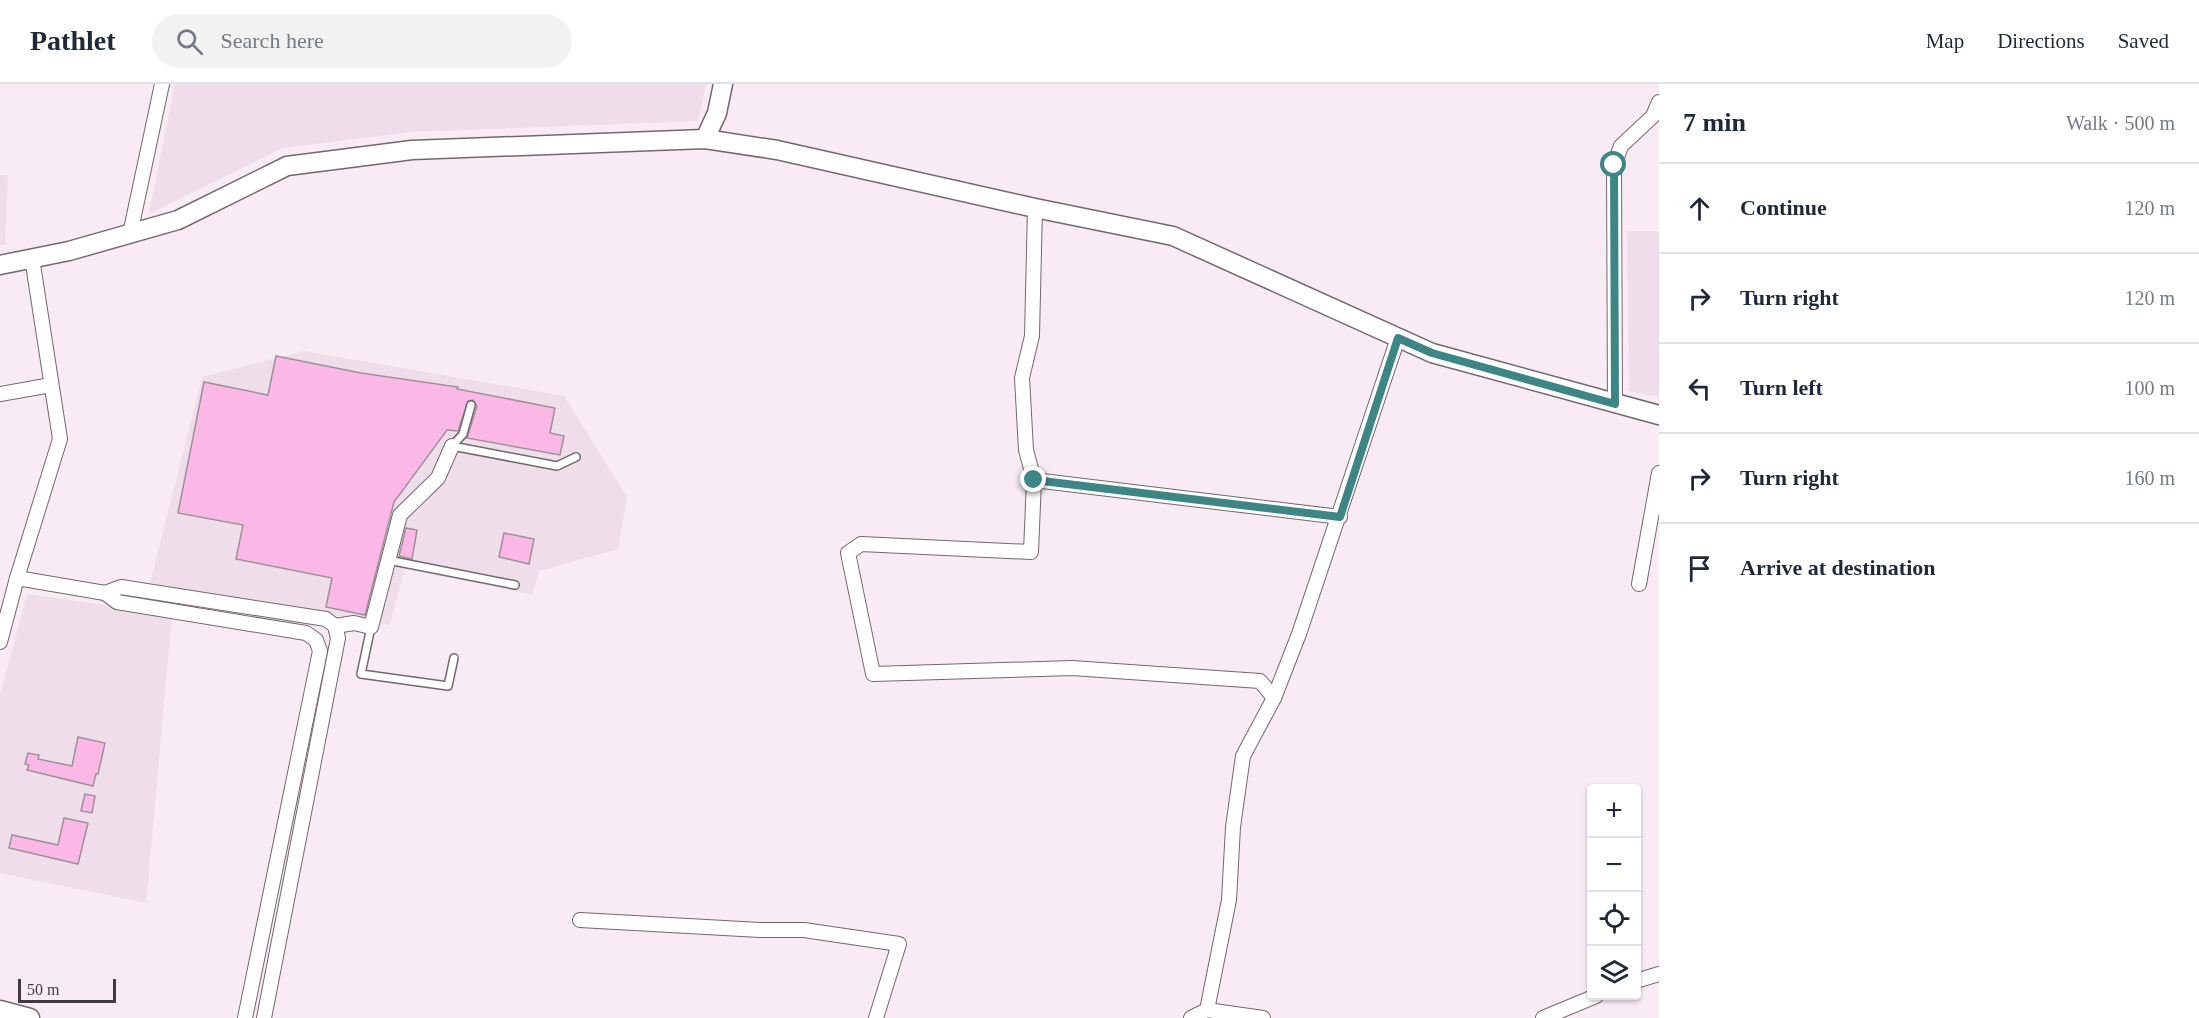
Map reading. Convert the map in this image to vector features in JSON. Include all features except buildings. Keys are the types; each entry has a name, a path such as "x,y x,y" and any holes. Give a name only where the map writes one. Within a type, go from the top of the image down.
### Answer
{"main road":[{"path":"705,139 717,113 723,84"},
{"path":"0,265 69,251 178,220 287,166 412,150 705,139 777,150 1035,208 1173,236 1432,353 1659,415"},
{"path":"0,1010 30,1018"}],"street":[{"path":"130,234 162,84"},
{"path":"1615,404 1614,165 1621,146 1653,116 1659,102"},
{"path":"1035,208 1032,336 1022,378 1026,450 1034,480 1031,552 861,544 848,553 873,674 1072,668 1260,681 1274,698"},
{"path":"0,642 6,599 17,578 60,439 32,258"},
{"path":"1207,1010 1229,900 1233,827 1243,756 1274,698 1299,634 1398,338"},
{"path":"0,395 51,385"},
{"path":"335,626 354,623 371,627 400,514 438,478 452,446"},
{"path":"1639,584 1659,473"},
{"path":"1034,480 1340,517"},
{"path":"17,578 105,592 122,587 326,619 335,626 338,638 264,1018"},
{"path":"105,592 117,602 306,633 316,640 320,651 245,1018"},
{"path":"580,920 760,930 804,930 898,944 876,1018"},
{"path":"1641,979 1659,974"},
{"path":"1543,1018 1587,1000"},
{"path":"1191,1018 1207,1010 1263,1018"}],"lane":[{"path":"452,446 463,434 471,405"},
{"path":"452,446 557,466 576,457"},
{"path":"388,560 515,585"},
{"path":"371,627 361,674 448,686 454,658"}],"shaded area":[{"path":"175,84 706,84 697,121 410,132 282,148 149,214"},
{"path":"0,175 8,175 5,245 0,245"},
{"path":"1627,231 1659,231 1659,397 1629,391"},
{"path":"304,351 564,396 627,497 618,549 539,571 532,595 405,568 390,625 150,583 202,377"},
{"path":"27,594 172,615 146,903 0,873 0,696"}],"route":[{"path":"1034,480 1340,517 1398,338 1432,353 1615,404 1614,165"}]}
